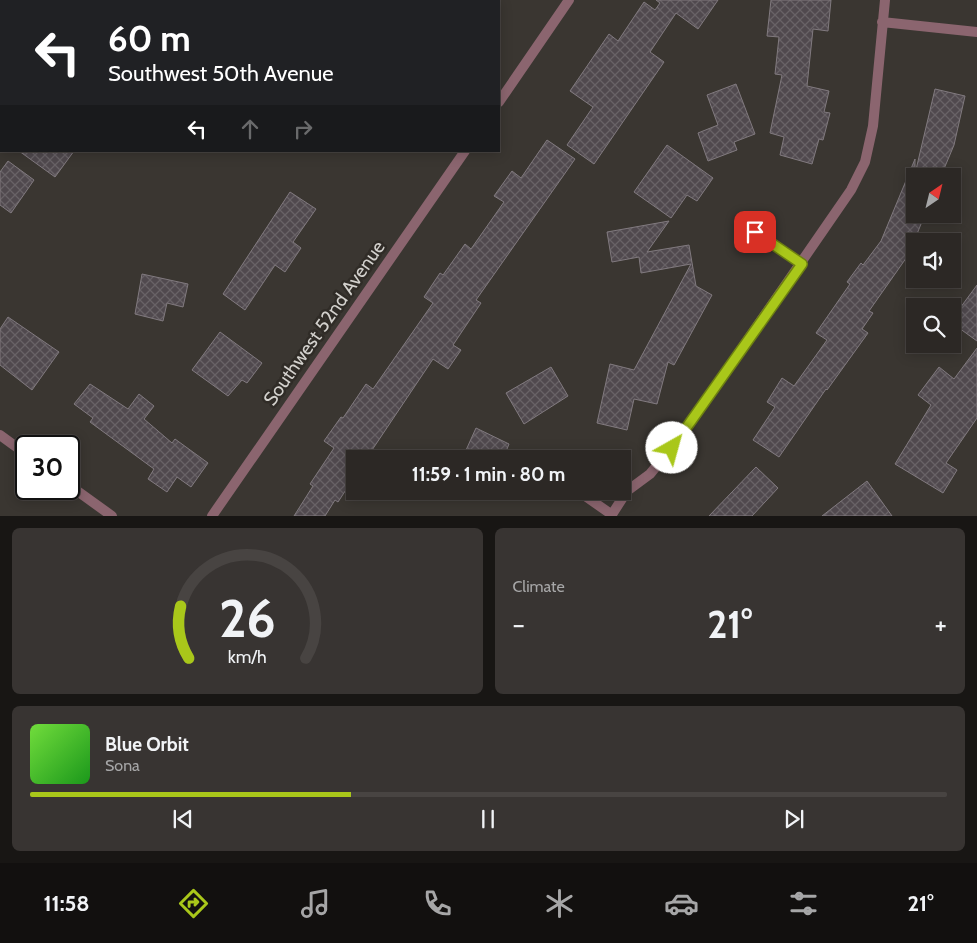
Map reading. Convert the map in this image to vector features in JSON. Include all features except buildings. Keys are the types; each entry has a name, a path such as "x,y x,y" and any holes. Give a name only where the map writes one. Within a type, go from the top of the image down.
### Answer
{"street":[{"path":"500,101 569,0"},
{"path":"590,500 611,515 627,491 650,474 682,435 802,264 851,190 865,162 873,126 885,0"},
{"path":"882,22 977,32"},
{"name":"Southwest 52nd Avenue","path":"212,516 464,152"},
{"path":"755,232 802,264"},
{"path":"0,435 15,446"},
{"path":"80,493 112,516"}],"route":[{"path":"672,448 802,264 755,232"}]}
